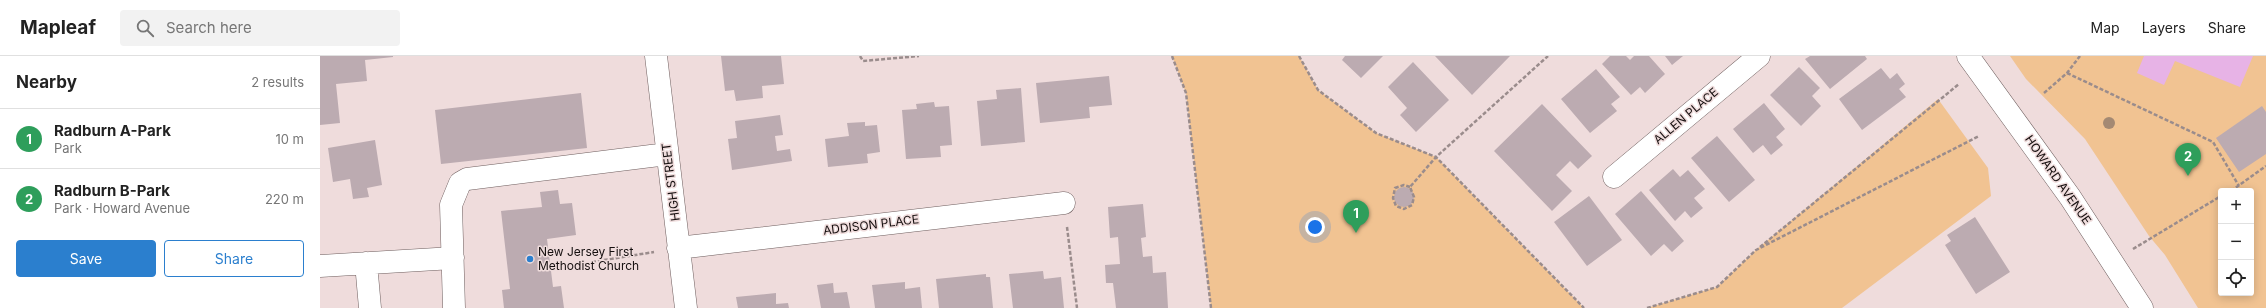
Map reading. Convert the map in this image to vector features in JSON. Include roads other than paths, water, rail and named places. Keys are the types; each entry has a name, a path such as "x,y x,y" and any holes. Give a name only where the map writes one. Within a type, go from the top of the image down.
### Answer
{"street":[{"name":"HIGH STREET","path":"656,56 686,308"},
{"name":"ALLEN PLACE","path":"1614,177 1759,56"},
{"name":"HOWARD AVENUE","path":"1973,63 2025,133 2113,261 2142,308"},
{"path":"454,308 452,205 460,183 467,179 667,154"},
{"name":"ADDISON PLACE","path":"678,248 1064,203"},
{"path":"320,266 452,258"},
{"path":"366,263 370,308"}],"place":[{"name":"Radburn B-Park","path":"2188,176"},
{"name":"Radburn A-Park","path":"1356,233"},
{"name":"New Jersey First Methodist Church","path":"530,259"}]}
